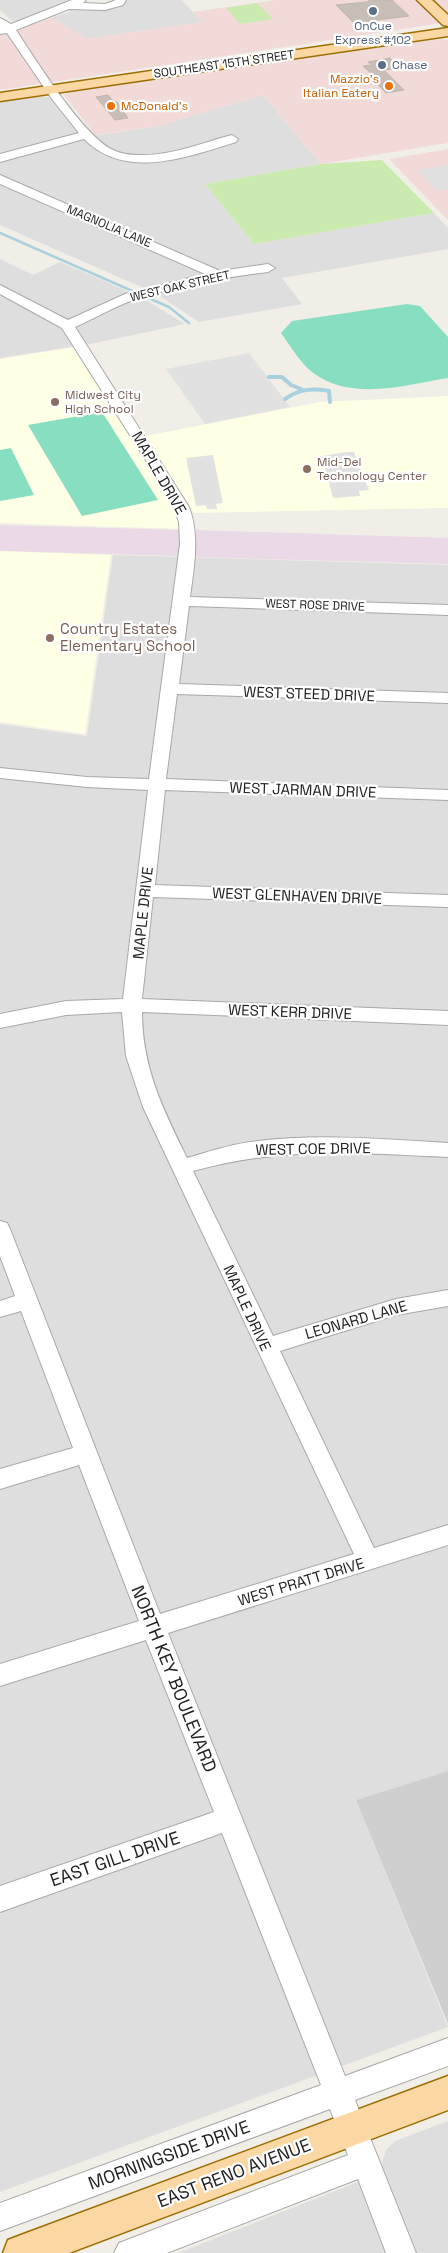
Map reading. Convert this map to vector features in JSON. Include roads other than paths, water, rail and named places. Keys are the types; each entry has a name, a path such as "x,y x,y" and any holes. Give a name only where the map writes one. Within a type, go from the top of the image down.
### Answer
{"main road":[{"path":"424,0 448,22"},
{"name":"SOUTHEAST 15TH STREET","path":"0,97 448,32"},
{"name":"EAST RENO AVENUE","path":"21,2253 448,2093"}],"street":[{"path":"5,30 81,0"},
{"path":"67,6 105,7 113,6 121,0"},
{"path":"0,21 5,30 88,134 107,152 133,158 200,150 232,139"},
{"path":"0,158 88,134"},
{"name":"MAGNOLIA LANE","path":"0,179 198,265 216,275"},
{"name":"WEST OAK STREET","path":"67,325 130,297 149,291 216,275 268,268"},
{"name":"MAPLE DRIVE","path":"4,295 67,325 184,510 189,529 132,1005 132,1032 136,1062 144,1085 181,1167 369,1561"},
{"name":"WEST ROSE DRIVE","path":"181,601 448,610"},
{"name":"WEST STEED DRIVE","path":"170,689 448,698"},
{"name":"WEST JARMAN DRIVE","path":"0,773 87,782 448,795"},
{"name":"WEST GLENHAVEN DRIVE","path":"146,891 448,901"},
{"name":"WEST KERR DRIVE","path":"0,1021 66,1008 132,1005 448,1018"},
{"name":"WEST COE DRIVE","path":"181,1167 248,1150 276,1148 310,1146 448,1150"},
{"name":"NORTH KEY BOULEVARD","path":"0,1229 152,1626 230,1818 401,2253"},
{"name":"LEONARD LANE","path":"266,1347 396,1307 448,1298"},
{"path":"0,1309 27,1301"},
{"path":"0,1479 87,1453"},
{"name":"WEST PRATT DRIVE","path":"0,1675 448,1535"},
{"name":"EAST GILL DRIVE","path":"0,1899 230,1818"},
{"name":"MORNINGSIDE DRIVE","path":"0,2217 448,2052"},
{"path":"129,2253 366,2162"}],"waterway":[{"path":"0,233 169,307 189,323"},
{"path":"269,377 282,377"},
{"path":"282,377 291,385 301,389"},
{"path":"285,399 301,391 317,390 329,391 330,402"}],"place":[{"name":"OnCue Express #102","path":"373,11"},
{"name":"Chase","path":"382,65"},
{"name":"Mazzio's Italian Eatery","path":"389,86"},
{"name":"McDonald's","path":"111,106"},
{"name":"Midwest City High School","path":"55,402"},
{"name":"Mid-Del Technology Center","path":"307,469"},
{"name":"Country Estates Elementary School","path":"50,638"}]}
